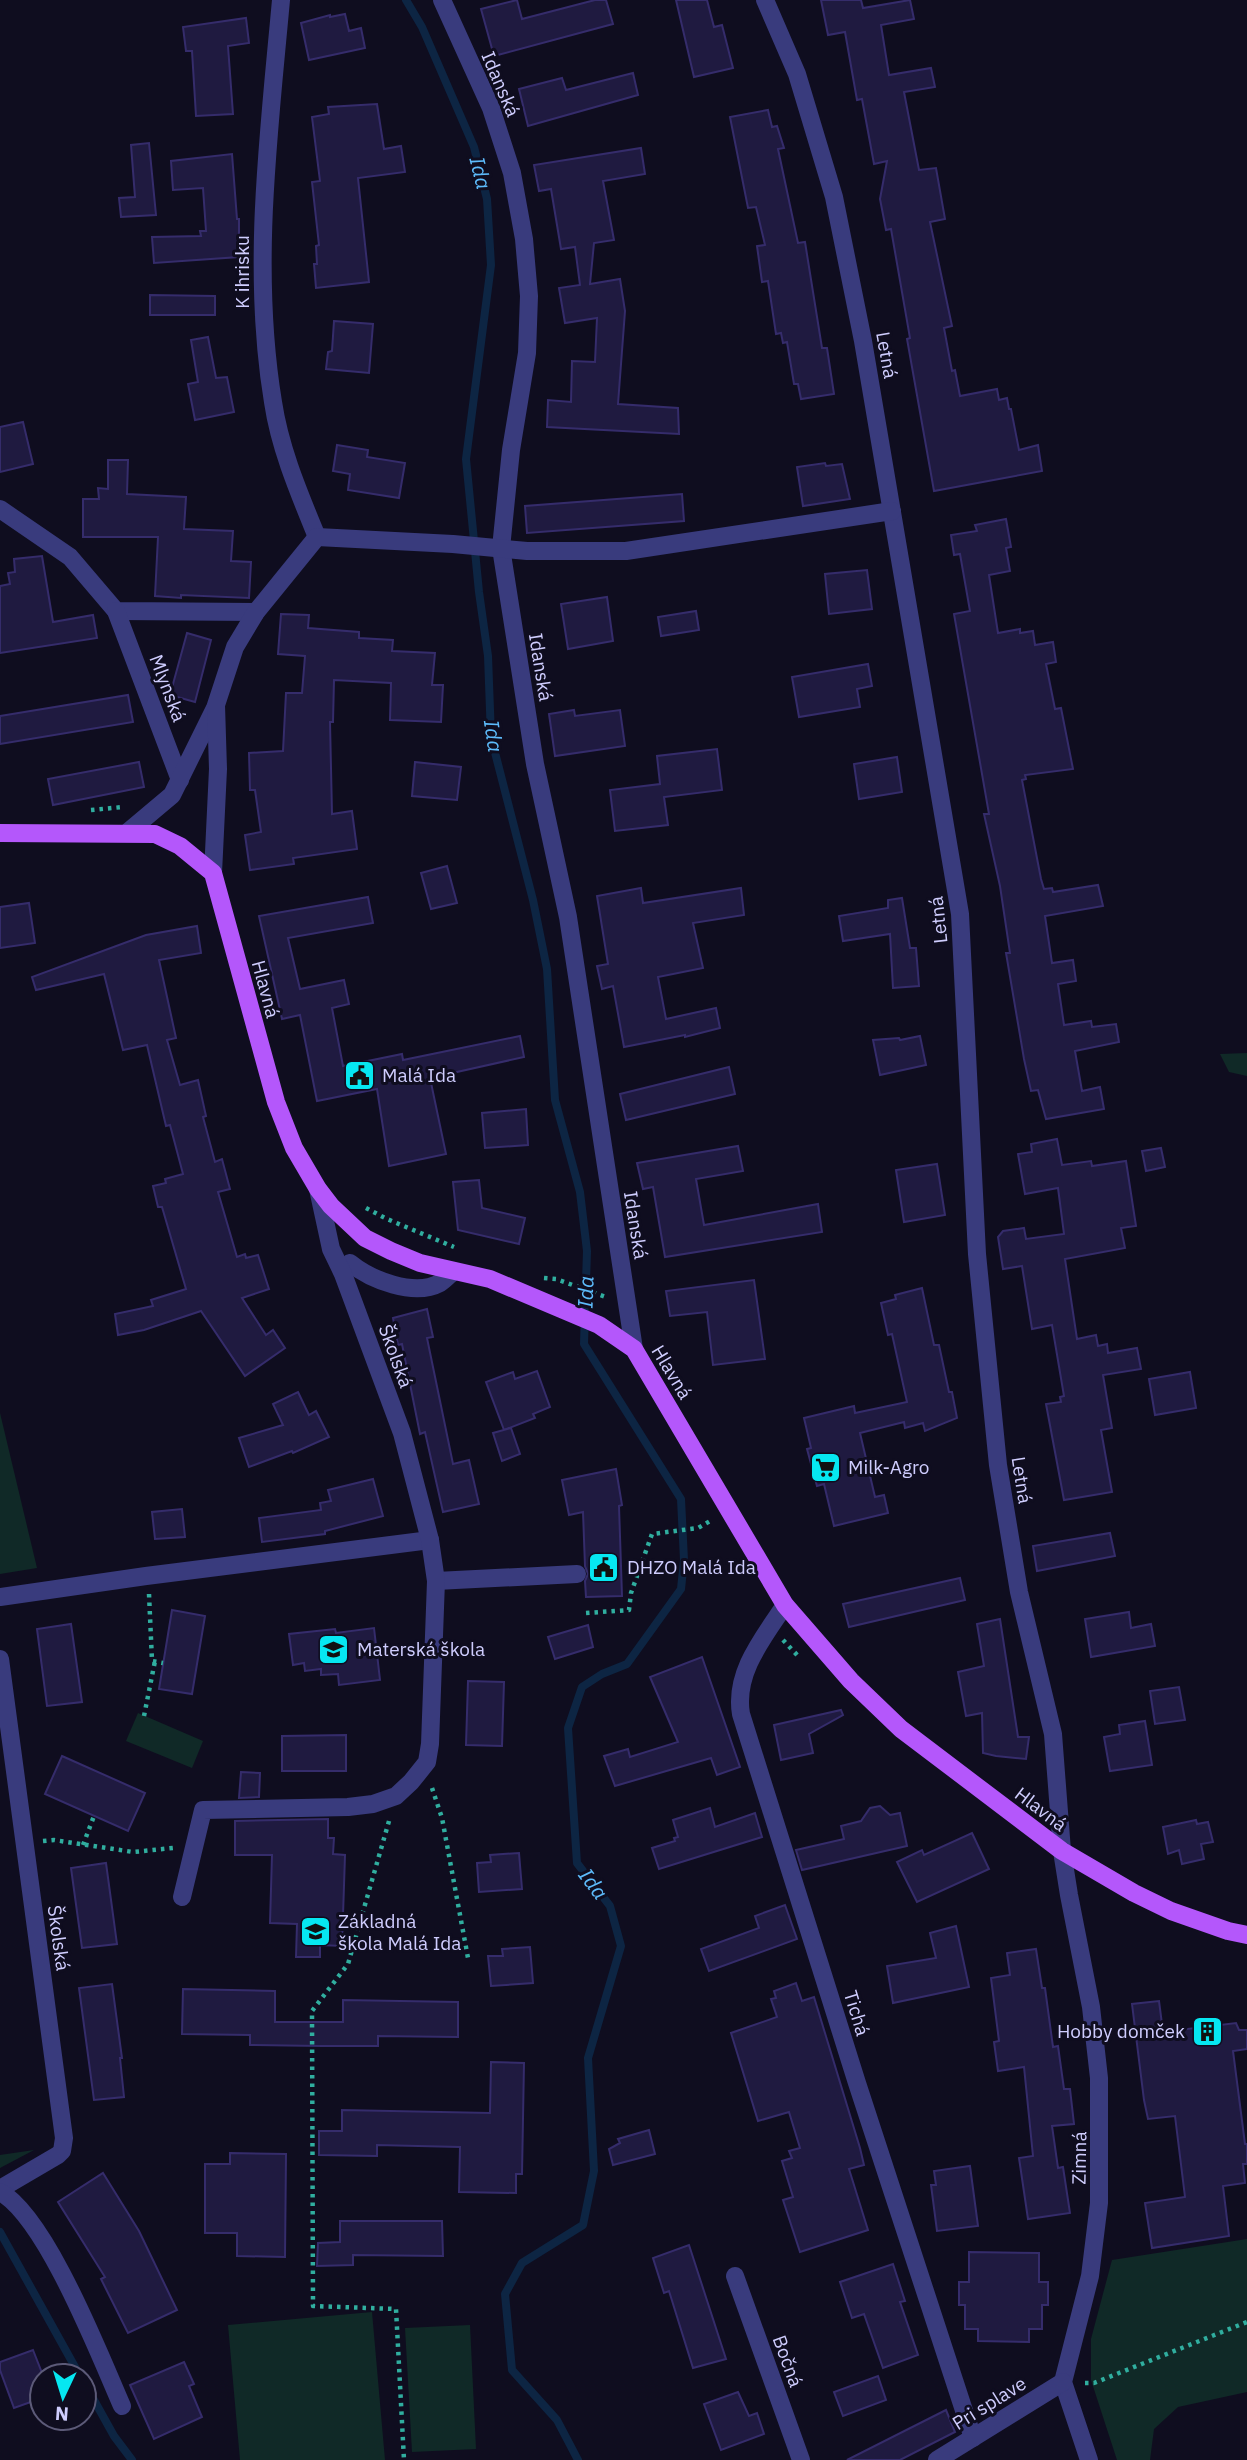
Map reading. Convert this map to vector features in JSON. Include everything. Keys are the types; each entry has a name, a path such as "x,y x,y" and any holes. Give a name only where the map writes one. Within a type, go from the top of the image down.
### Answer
{"main road":[{"path":"0,833 155,834 180,846 213,873"},
{"name":"Hlavná","path":"213,873 276,1102 294,1148 318,1189 346,1222 365,1238 420,1263 490,1279 599,1325 634,1349 785,1605 851,1681 901,1729 1062,1852 1171,1911 1227,1931 1247,1935"}],"street":[{"name":"K ihrisku","path":"281,0 262,240 264,329 273,404 288,466 317,537"},
{"name":"Idanská","path":"442,0 491,108 512,173 524,239 529,296 527,353 495,547 535,764 568,917 634,1349"},
{"name":"Letná","path":"765,0 797,74 834,197 863,341 960,914 977,1254 998,1465 1019,1592 1053,1734 1062,1852"},
{"name":"Mlynská","path":"0,509 71,557 116,611 180,780"},
{"path":"128,832 172,795 216,705 235,647 256,612 317,537 527,551 626,551 892,511"},
{"path":"116,611 256,612"},
{"path":"213,873 218,769 216,705"},
{"name":"Školská","path":"318,1189 331,1249 347,1268 402,1433 430,1540 436,1581 430,1744 427,1762"},
{"path":"365,1238 347,1268 358,1269 384,1282 407,1287 439,1283 453,1272"},
{"path":"0,1597 430,1540"},
{"path":"436,1581 577,1574"},
{"name":"Tichá","path":"785,1605 757,1648 743,1678 739,1696 741,1714 861,2096 973,2438"},
{"name":"Školská","path":"0,1659 64,2145 58,2155 0,2190 20,2207 37,2233 74,2300 122,2406"},
{"path":"182,1896 203,1810 348,1807 373,1804 396,1796 427,1762"},
{"name":"Zimná","path":"1062,1852 1091,2007 1099,2078 1100,2122 1099,2203 1090,2276 1063,2382"},
{"name":"Bočná","path":"735,2276 801,2460"},
{"path":"1063,2382 1088,2460"},
{"name":"Pri splave","path":"937,2460 1063,2382"}],"path":[{"path":"356,1203 457,1248"},
{"path":"542,1278 556,1279 607,1298"},
{"path":"586,1613 629,1610 637,1573 652,1534 698,1528"},
{"path":"146,1576 150,1601 152,1661 163,1663"},
{"path":"145,1716 155,1661"},
{"path":"427,1762 442,1818 468,1958"},
{"path":"396,1796 348,1964 312,2011 313,2306 396,2309 404,2460"},
{"path":"83,1845 94,1816"},
{"path":"25,1844 54,1840 133,1852 194,1845"},
{"path":"1063,2382 1094,2383 1247,2322"}],"green space":[{"path":"1247,1053 1247,1076 1229,1072 1220,1054"},
{"path":"0,1413 37,1568 0,1574"},
{"path":"138,1713 203,1741 192,1768 126,1741"},
{"path":"34,2150 0,2168 0,2155"},
{"path":"1247,2239 1247,2392 1178,2407 1154,2429 1150,2460 1117,2460 1091,2380 1091,2339 1112,2260"},
{"path":"372,2312 385,2460 240,2460 228,2325"},
{"path":"470,2325 476,2449 412,2452 405,2328"}],"building":[{"path":"517,0 522,19 595,0 606,0 613,24 494,56 481,9"},
{"path":"676,0 707,0 714,27 722,25 733,68 694,77"},
{"path":"821,0 861,0 863,8 910,0 914,19 881,25 889,75 931,68 935,87 904,92 919,170 936,168 945,219 930,222 952,326 944,328 952,371 955,370 960,396 997,389 999,400 1007,398 1019,450 1038,445 1042,471 934,491 891,229 886,230 880,199 887,161 874,164 862,99 857,100 845,32 828,35"},
{"path":"345,14 349,31 361,28 365,48 309,60 301,23"},
{"path":"246,18 249,43 228,46 233,114 196,116 192,51 186,51 183,27"},
{"path":"633,73 638,95 528,126 519,89 562,78 566,90"},
{"path":"377,104 384,149 401,146 405,172 358,178 369,282 316,288 314,264 317,264 316,246 319,245 312,182 320,181 312,117 329,114 328,107"},
{"path":"768,110 772,127 777,126 784,148 778,149 798,243 805,242 822,348 827,348 834,394 801,399 798,384 794,384 787,342 783,343 781,333 776,334 768,281 762,282 757,246 765,245 756,207 748,208 730,117"},
{"path":"149,143 156,215 121,217 119,198 135,197 131,145"},
{"path":"641,148 645,174 603,181 614,240 594,243 590,284 620,279 625,311 618,404 678,408 679,434 547,427 548,400 571,402 572,361 595,362 597,318 565,323 559,288 580,285 575,247 561,249 551,189 539,191 534,165"},
{"path":"232,154 239,219 239,257 154,263 152,237 201,236 200,231 206,231 203,188 173,190 171,161"},
{"path":"150,295 215,296 215,315 150,315"},
{"path":"334,321 373,324 369,373 326,369 328,352 332,351"},
{"path":"208,337 216,378 227,377 234,412 195,420 188,384 198,382 191,340"},
{"path":"23,422 33,464 0,472 0,427"},
{"path":"337,445 368,450 367,457 405,463 399,498 348,490 350,474 333,471"},
{"path":"108,460 128,460 127,494 186,497 184,529 233,531 231,561 251,562 249,598 155,596 158,537 83,537 83,499 99,499 98,488 108,489"},
{"path":"825,463 826,466 842,464 850,499 803,506 797,467"},
{"path":"682,494 684,521 527,533 525,506"},
{"path":"1006,519 1011,547 1006,548 1010,571 989,575 998,633 1020,629 1020,633 1033,631 1035,645 1053,642 1056,662 1046,664 1055,709 1061,708 1073,769 1025,775 1026,779 1022,780 1041,879 1044,889 1052,888 1053,892 1098,885 1103,906 1045,916 1052,963 1073,960 1076,981 1058,984 1064,1025 1091,1021 1092,1027 1116,1024 1119,1042 1075,1051 1082,1091 1100,1087 1104,1109 1046,1119 1038,1090 1031,1091 1024,1059 1006,953 1010,953 1000,886 984,814 989,814 954,614 970,611 960,554 954,555 951,535 977,531 975,525"},
{"path":"42,556 53,622 93,615 97,638 0,653 0,586 10,584 8,573 15,572 14,559"},
{"path":"867,570 872,609 829,614 825,574"},
{"path":"607,597 613,641 568,649 561,604"},
{"path":"696,611 699,630 661,636 658,617"},
{"path":"281,614 309,615 308,628 359,632 359,638 393,640 392,651 435,653 432,685 443,685 441,722 390,720 391,683 334,680 333,722 330,722 332,814 352,811 357,849 293,858 294,864 250,870 245,835 261,832 255,790 250,790 249,753 283,751 286,693 302,693 305,656 278,654"},
{"path":"187,633 211,640 195,702 170,695"},
{"path":"868,664 872,686 857,689 860,707 799,717 792,677"},
{"path":"128,695 133,722 0,744 0,716"},
{"path":"574,710 575,716 620,710 625,746 555,756 549,714"},
{"path":"717,749 722,790 664,797 668,825 615,831 610,790 660,784 657,756"},
{"path":"897,757 902,792 859,799 854,764"},
{"path":"139,762 144,787 53,805 48,779"},
{"path":"415,762 461,767 457,800 412,796"},
{"path":"447,866 457,903 431,909 421,873"},
{"path":"641,888 643,903 741,888 744,915 693,923 703,968 658,977 666,1019 716,1008 720,1028 624,1047 613,986 602,989 597,966 608,964 597,896"},
{"path":"368,897 373,923 288,938 300,989 344,980 349,1004 332,1008 343,1066 402,1054 403,1060 520,1036 524,1057 430,1078 446,1154 389,1166 377,1089 317,1101 300,1015 282,1019 259,916"},
{"path":"902,898 910,948 916,948 919,986 893,988 890,934 843,941 839,916 888,908 888,900"},
{"path":"29,903 35,943 0,948 0,907"},
{"path":"197,926 201,953 159,960 176,1038 167,1040 180,1085 198,1080 206,1116 203,1117 215,1162 222,1159 230,1189 218,1192 237,1257 245,1254 246,1258 258,1255 269,1289 242,1298 266,1335 273,1330 285,1348 245,1376 201,1311 144,1330 118,1335 115,1314 153,1306 151,1300 186,1289 162,1207 158,1207 153,1186 183,1174 170,1125 166,1126 147,1045 123,1050 104,974 36,990 32,977 146,935"},
{"path":"920,1036 926,1065 880,1075 873,1040 900,1040"},
{"path":"729,1067 735,1094 626,1120 620,1094"},
{"path":"526,1109 528,1145 485,1148 482,1113"},
{"path":"1057,1139 1062,1165 1091,1161 1092,1166 1126,1161 1136,1226 1121,1228 1125,1248 1065,1259 1077,1339 1096,1335 1098,1346 1107,1344 1108,1353 1137,1348 1141,1369 1103,1375 1112,1428 1101,1430 1112,1492 1064,1500 1046,1404 1061,1402 1060,1397 1064,1396 1052,1325 1032,1329 1022,1266 1003,1269 998,1237 1003,1231 1024,1228 1026,1239 1064,1234 1058,1188 1025,1194 1018,1154 1032,1152 1031,1144"},
{"path":"738,1146 743,1171 696,1179 704,1225 818,1204 822,1232 665,1257 653,1187 643,1189 637,1163"},
{"path":"1161,1148 1165,1167 1146,1171 1142,1151"},
{"path":"937,1164 945,1215 904,1222 896,1170"},
{"path":"479,1180 482,1208 525,1218 519,1244 458,1230 453,1182"},
{"path":"754,1280 765,1359 713,1365 707,1312 670,1316 666,1291"},
{"path":"922,1288 934,1345 939,1345 957,1418 925,1431 923,1423 905,1428 904,1422 860,1433 875,1497 884,1495 888,1513 834,1526 824,1484 817,1486 807,1449 811,1448 804,1418 854,1406 855,1413 907,1402 892,1334 888,1335 881,1303 896,1299 895,1295"},
{"path":"427,1309 433,1337 427,1338 453,1464 469,1460 479,1504 443,1512 425,1432 420,1434 402,1344 398,1345 393,1318"},
{"path":"537,1371 550,1407 533,1414 535,1418 504,1430 486,1382 513,1372 515,1379"},
{"path":"1190,1372 1196,1408 1155,1415 1149,1379"},
{"path":"298,1392 309,1415 316,1411 329,1437 293,1453 292,1451 249,1467 239,1438 283,1425 273,1404"},
{"path":"511,1428 520,1454 502,1461 493,1433"},
{"path":"616,1469 622,1505 619,1506 622,1596 586,1597 585,1581 588,1574 585,1566 583,1512 569,1515 562,1480"},
{"path":"373,1479 383,1516 325,1531 325,1534 262,1542 259,1518 321,1510 320,1503 331,1501 328,1490"},
{"path":"182,1509 185,1537 155,1539 152,1512"},
{"path":"1110,1533 1115,1556 1037,1571 1033,1546"},
{"path":"960,1578 965,1600 849,1627 843,1604"},
{"path":"172,1610 205,1616 192,1694 159,1689"},
{"path":"1129,1612 1131,1628 1151,1624 1155,1646 1091,1657 1085,1619"},
{"path":"1000,1619 1018,1737 1029,1737 1026,1759 983,1753 982,1713 966,1716 958,1672 984,1666 977,1624"},
{"path":"71,1624 82,1702 47,1706 37,1629"},
{"path":"588,1625 593,1647 555,1659 548,1637"},
{"name":"Materská škola","path":"374,1628 380,1680 339,1685 338,1674 321,1675 321,1669 305,1671 304,1663 293,1665 289,1634 335,1629 336,1633"},
{"path":"702,1657 740,1767 717,1775 711,1758 615,1786 604,1756 628,1749 630,1757 678,1742 650,1677"},
{"path":"468,1681 504,1682 502,1746 466,1745"},
{"path":"1179,1687 1185,1720 1155,1724 1150,1691"},
{"path":"841,1710 843,1715 809,1734 813,1753 781,1760 774,1725"},
{"path":"1145,1721 1152,1765 1110,1771 1104,1737 1120,1734 1119,1725"},
{"path":"346,1735 346,1771 282,1771 282,1736"},
{"path":"62,1756 145,1793 128,1831 45,1794"},
{"path":"241,1772 260,1773 259,1797 239,1798"},
{"path":"880,1806 890,1815 900,1813 907,1846 802,1870 796,1850 844,1839 841,1826 861,1821 870,1808"},
{"path":"710,1808 715,1827 755,1813 762,1837 659,1869 652,1848 675,1841 674,1838 678,1837 673,1820"},
{"path":"328,1819 328,1838 334,1838 333,1854 345,1855 342,1946 320,1945 320,1957 296,1957 297,1924 270,1923 272,1855 235,1855 235,1821"},
{"path":"1196,1820 1197,1824 1208,1822 1213,1842 1201,1844 1204,1859 1182,1864 1179,1850 1168,1854 1163,1827"},
{"path":"972,1833 989,1869 917,1902 897,1862 922,1850 924,1855"},
{"path":"519,1853 522,1889 479,1892 477,1863 491,1862 490,1855"},
{"path":"106,1863 117,1944 82,1948 71,1868"},
{"path":"785,1905 797,1939 709,1971 701,1949 759,1928 755,1916"},
{"path":"956,1926 969,1987 893,2003 887,1966 936,1958 930,1933"},
{"path":"530,1947 533,1983 491,1986 488,1956 503,1956 502,1949"},
{"path":"1036,1949 1042,1988 1045,1988 1053,2047 1058,2046 1064,2089 1070,2089 1074,2124 1052,2126 1058,2168 1063,2167 1070,2213 1028,2219 1019,2158 1033,2156 1024,2067 998,2071 994,2042 999,2041 991,1978 1010,1975 1007,1953"},
{"path":"796,1983 802,2001 814,1997 860,2148 864,2165 849,2169 868,2230 800,2252 783,2200 793,2197 782,2161 792,2158 789,2151 800,2148 789,2112 758,2121 731,2033 777,2017 771,1999 776,1998 774,1991"},
{"path":"112,1984 122,2058 124,2097 94,2100 79,1988"},
{"path":"183,1989 275,1991 275,2022 343,2022 343,2000 458,2002 458,2037 378,2036 378,2046 320,2046 250,2045 250,2035 182,2034"},
{"path":"1159,2001 1163,2032 1236,2023 1239,2030 1247,2030 1247,2049 1233,2051 1247,2144 1247,2164 1243,2164 1245,2183 1223,2186 1229,2236 1152,2248 1145,2203 1185,2197 1175,2116 1148,2119 1144,2100 1132,2004"},
{"path":"491,2062 524,2063 522,2174 516,2174 516,2193 459,2192 460,2147 377,2145 377,2156 319,2155 319,2131 342,2131 342,2110 490,2113"},
{"path":"649,2130 655,2154 613,2165 609,2149 620,2143 618,2139"},
{"path":"230,2153 286,2154 285,2257 237,2256 237,2233 205,2233 205,2164 230,2164"},
{"path":"970,2166 978,2226 937,2231 931,2185 936,2185 934,2171"},
{"path":"103,2173 139,2231 177,2310 128,2333 101,2279 105,2277 58,2202"},
{"path":"340,2221 442,2221 443,2256 353,2255 353,2265 317,2266 318,2243 340,2242"},
{"path":"689,2245 726,2359 693,2368 669,2291 664,2293 653,2258"},
{"path":"969,2252 1039,2253 1039,2282 1048,2282 1048,2305 1042,2305 1042,2329 1029,2329 1029,2342 978,2341 978,2329 965,2329 965,2305 959,2305 959,2282 969,2282"},
{"path":"893,2264 905,2301 900,2302 918,2355 883,2368 864,2314 852,2318 840,2282"},
{"path":"33,2350 38,2362 28,2362 28,2403 14,2408 0,2370 0,2362"},
{"path":"184,2362 194,2384 189,2386 202,2417 154,2439 130,2385"},
{"path":"878,2376 886,2400 843,2416 834,2392"},
{"path":"738,2392 749,2416 757,2413 764,2434 721,2450 704,2404"},
{"path":"946,2410 955,2432 900,2460 847,2460"}],"waterway":[{"name":"Ida","path":"406,0 422,27 474,147 487,199 491,265 466,459 488,656 491,737 533,900 547,969 555,1100 580,1192 587,1251 584,1344 681,1499 684,1560 681,1589 627,1664 602,1674 582,1687 568,1728 577,1863 610,1906 621,1946 588,2058 594,2171 583,2225 522,2263 505,2294 512,2370 557,2420 578,2460"},
{"path":"0,2232 72,2362"},
{"path":"98,2407 114,2436 132,2460"}],"place":[{"name":"Malá Ida","path":"359,1075"},
{"name":"Milk-Agro","path":"825,1467"},
{"name":"DHZO Malá Ida","path":"604,1567"},
{"name":"Materská škola","path":"334,1649"},
{"name":"Základná škola Malá Ida","path":"315,1932"},
{"name":"Hobby domček","path":"1208,2031"}]}
